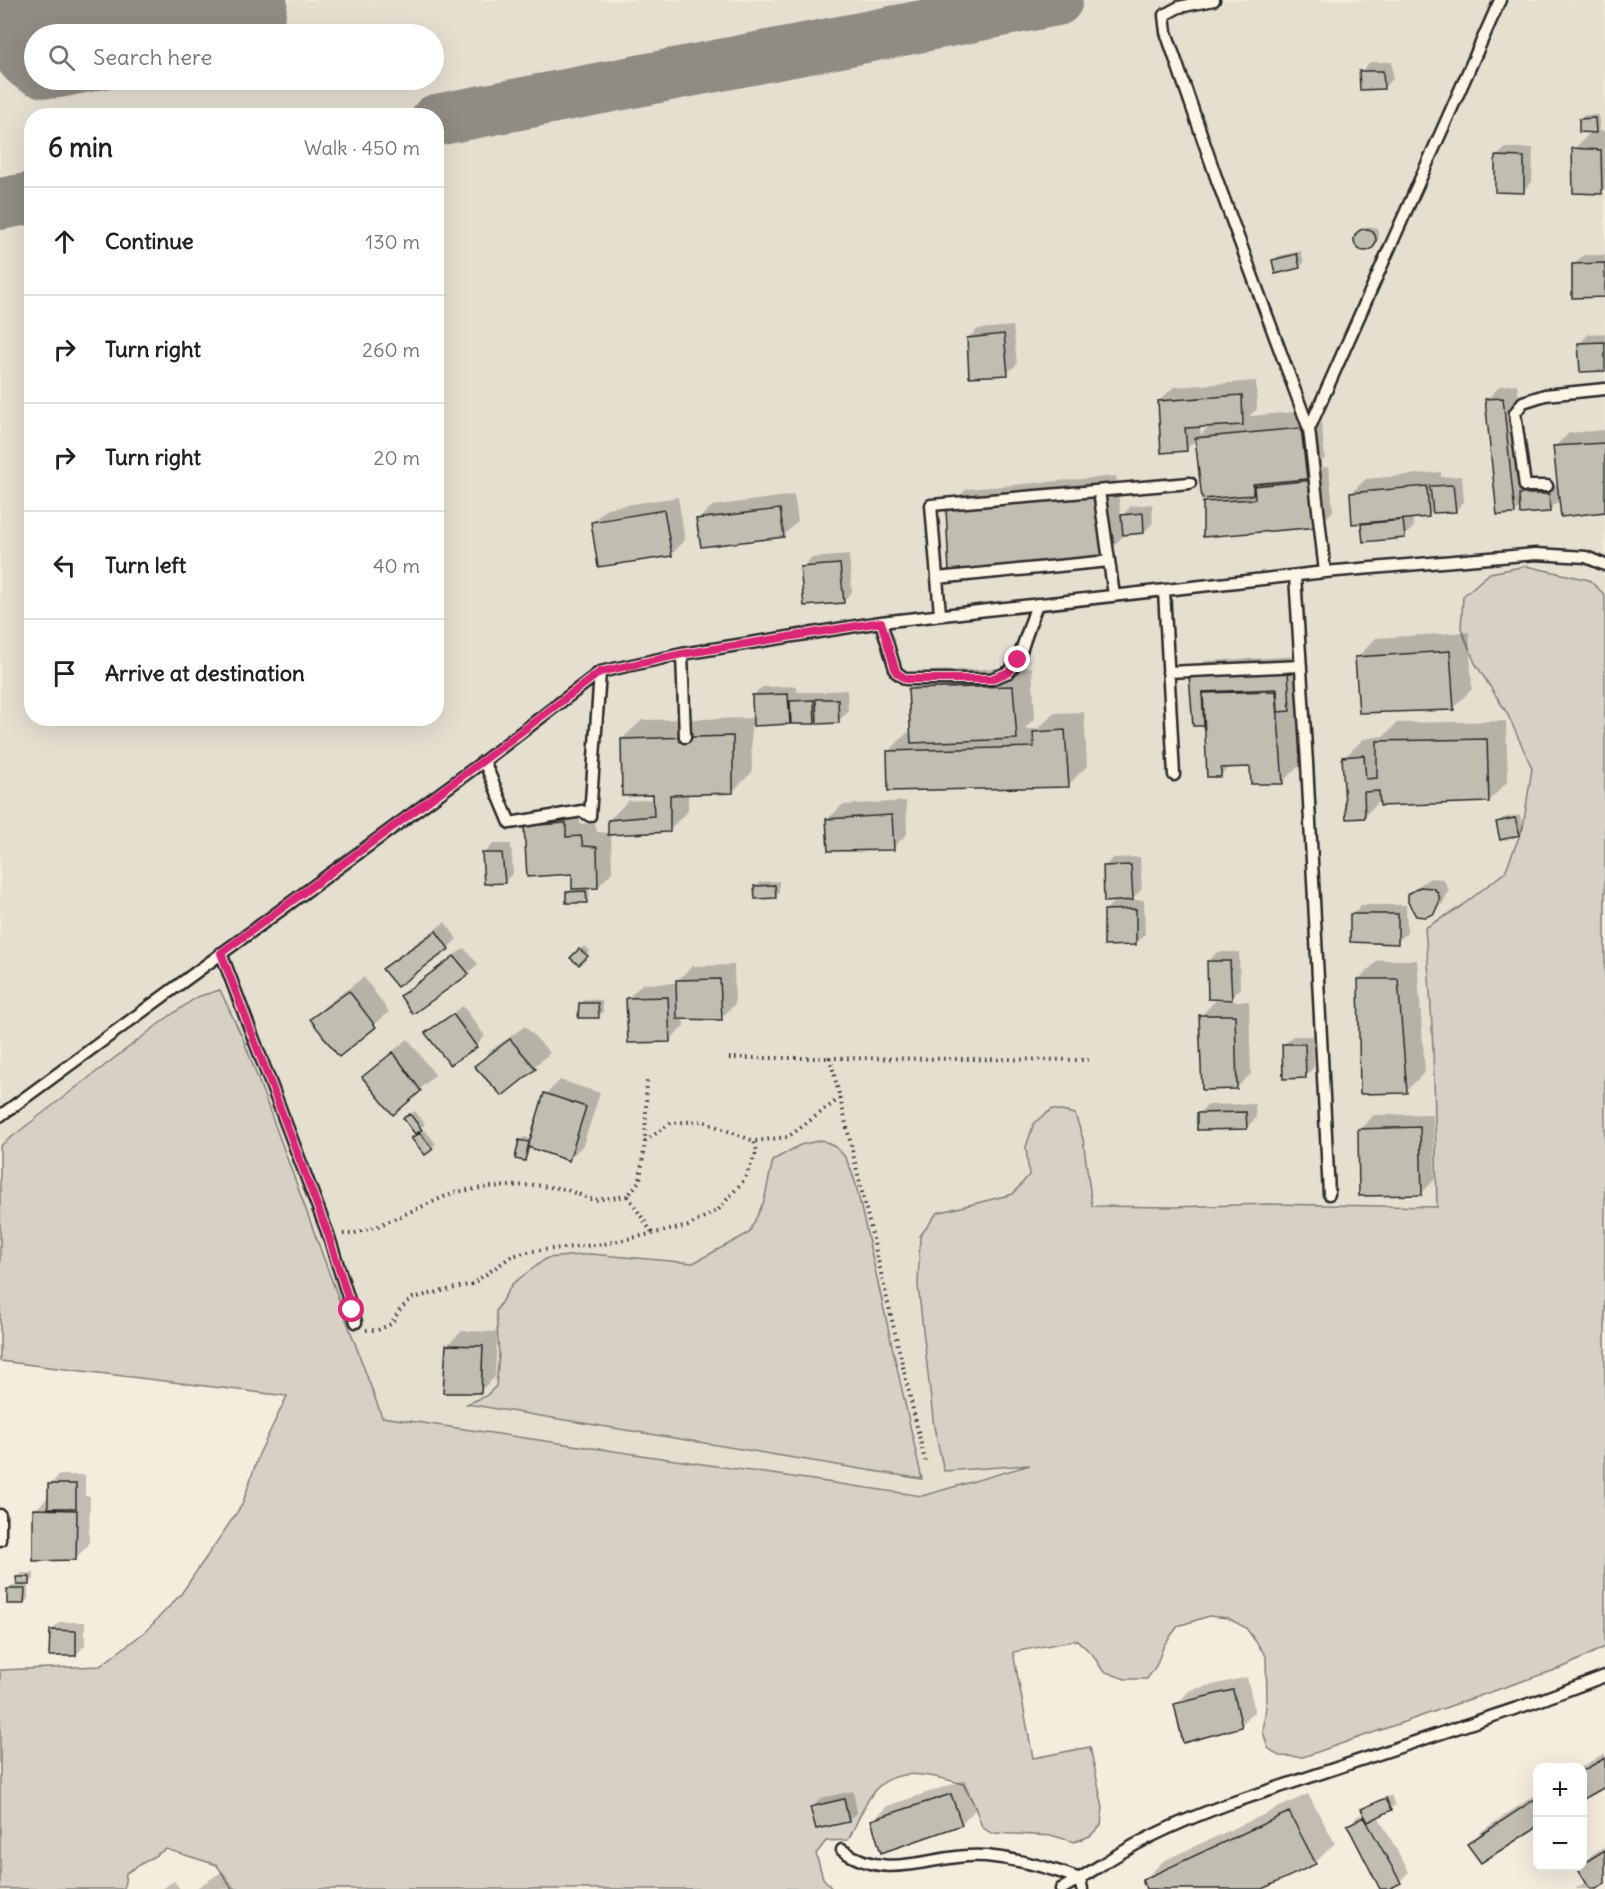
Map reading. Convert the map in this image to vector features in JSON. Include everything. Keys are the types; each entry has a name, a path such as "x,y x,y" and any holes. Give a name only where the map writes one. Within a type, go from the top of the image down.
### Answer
{"lane":[{"path":"1214,0 1179,7 1164,15 1166,32 1217,180 1309,429 1325,572"},
{"path":"1309,429 1500,0"},
{"path":"1547,486 1525,486 1515,413 1523,402 1545,395 1605,389"},
{"path":"940,614 931,505 1190,483"},
{"path":"1099,491 1114,595"},
{"path":"0,1116 600,672 682,654 881,622 1325,572 1536,554 1586,557 1605,565"},
{"path":"937,578 1109,561"},
{"path":"1295,576 1329,1194"},
{"path":"1164,590 1174,775"},
{"path":"881,622 896,672 906,679 991,679 1009,672 1018,660 1037,604"},
{"path":"682,654 685,737"},
{"path":"1168,672 1301,666"},
{"path":"484,760 510,823 582,811 590,816 600,672"},
{"path":"221,953 328,1234 356,1322"},
{"path":"0,1515 0,1540"},
{"path":"1061,1889 1081,1884 1125,1850 1186,1820 1538,1701 1605,1676"},
{"path":"842,1850 855,1859 871,1865 894,1867 959,1856 986,1856 1052,1869 1081,1884"}],"path":[{"path":"729,1058 1093,1060"},
{"path":"830,1058 925,1461"},
{"path":"328,1234 352,1234 388,1222 455,1192 488,1187 534,1185 565,1189 593,1200 628,1196 640,1180 645,1141 647,1078"},
{"path":"645,1141 671,1123 702,1121 754,1142 788,1137 840,1098"},
{"path":"356,1322 364,1330 378,1330 391,1324 401,1308 413,1298 472,1284 512,1256 531,1251 604,1244 688,1226 718,1210 744,1180 757,1151 754,1142"},
{"path":"628,1196 652,1233"}],"shaded area":[{"path":"0,0 1605,0 1605,1261 1035,1464 922,1496 382,1417 288,1396 0,1361"},
{"path":"1526,566 1589,580 1605,595 1605,1647 1566,1666 1303,1757 1279,1756 1268,1748 1263,1732 1267,1698 1266,1656 1246,1628 1228,1618 1209,1616 1178,1626 1164,1645 1156,1666 1147,1679 1125,1679 1103,1671 1093,1655 1077,1640 1013,1652 1033,1758 1090,1747 1103,1808 1101,1825 1090,1836 1074,1842 1054,1836 991,1833 982,1827 974,1804 963,1784 927,1775 903,1775 881,1785 872,1794 848,1840 826,1841 816,1854 823,1878 832,1889 232,1889 217,1865 166,1849 126,1873 124,1889 0,1889 0,1670 100,1666 146,1631 181,1594 242,1505 259,1454 287,1396 0,1361 0,1146 164,1020 197,997 220,990 244,1041 382,1417 922,1496 1030,1465 944,1471 934,1427 918,1285 920,1236 937,1213 1013,1194 1029,1175 1026,1147 1034,1123 1052,1109 1075,1114 1083,1139 1092,1206 1173,1207 1269,1204 1437,1207 1432,1032 1425,928 1459,908 1505,872 1523,827 1532,768 1507,713 1475,663 1461,628 1463,596 1490,573"},
{"path":"822,1140 836,1148 845,1157 856,1185 922,1479 467,1404 486,1396 496,1386 499,1355 496,1311 512,1284 547,1258 591,1254 693,1263 749,1233 764,1201 773,1160 800,1145"}],"building":[{"path":"1359,71 1383,71 1384,89 1360,90"},
{"path":"1595,118 1596,133 1579,132 1579,119"},
{"path":"1572,148 1601,150 1602,194 1573,193"},
{"path":"1495,156 1524,157 1524,193 1495,192"},
{"path":"1365,229 1373,232 1376,240 1373,248 1365,251 1357,248 1354,240 1357,232"},
{"path":"1297,254 1300,268 1275,274 1272,260"},
{"path":"1605,263 1605,297 1572,298 1572,264"},
{"path":"1004,334 1008,375 969,377 967,338"},
{"path":"1605,342 1605,371 1580,372 1578,343"},
{"path":"1242,395 1243,425 1185,428 1187,451 1161,453 1158,401"},
{"path":"1503,398 1515,514 1497,515 1485,399"},
{"path":"1301,428 1307,479 1253,484 1253,495 1202,499 1195,438"},
{"path":"1605,443 1605,512 1561,517 1553,446"},
{"path":"1315,480 1320,527 1203,537 1203,502 1255,499 1254,486"},
{"path":"1453,485 1456,512 1433,513 1430,486"},
{"path":"1427,486 1429,517 1352,524 1350,493"},
{"path":"1519,494 1549,494 1550,512 1520,514"},
{"path":"1097,495 1104,557 949,573 946,507"},
{"path":"780,509 784,537 701,547 696,519"},
{"path":"664,510 672,556 598,567 591,522"},
{"path":"1143,513 1144,533 1123,535 1121,515"},
{"path":"1403,520 1405,538 1363,542 1361,524"},
{"path":"840,564 844,603 804,606 800,567"},
{"path":"1450,651 1454,710 1359,713 1355,657"},
{"path":"1288,670 1290,711 1278,712 1277,689 1202,692 1204,726 1193,726 1189,675"},
{"path":"1013,686 1017,739 911,743 908,689"},
{"path":"1276,691 1283,784 1251,784 1250,767 1221,768 1221,777 1207,777 1203,693"},
{"path":"788,694 790,724 753,726 752,695"},
{"path":"816,699 838,699 839,723 817,724"},
{"path":"814,700 815,724 791,724 790,701"},
{"path":"1065,730 1069,787 888,791 887,751 1034,747 1033,732"},
{"path":"733,736 733,793 670,795 670,832 608,835 608,820 654,816 653,795 622,796 621,739"},
{"path":"1487,739 1489,802 1380,806 1379,791 1364,792 1365,818 1346,819 1342,757 1364,755 1366,779 1377,778 1377,741"},
{"path":"892,815 894,850 828,851 826,819"},
{"path":"1515,818 1520,835 1500,840 1496,822"},
{"path":"566,823 566,837 581,836 583,846 597,847 598,888 572,889 572,874 527,877 524,826"},
{"path":"482,853 502,853 505,883 484,884"},
{"path":"1131,865 1133,900 1104,902 1103,866"},
{"path":"775,885 776,898 755,899 754,886"},
{"path":"1420,887 1433,888 1440,900 1434,914 1425,917 1416,916 1408,902 1408,894"},
{"path":"586,891 587,903 566,903 566,892"},
{"path":"1136,909 1136,945 1104,946 1104,910"},
{"path":"1350,914 1398,914 1398,944 1350,942"},
{"path":"436,931 449,949 397,987 382,969"},
{"path":"579,949 588,956 579,965 570,958"},
{"path":"454,956 469,974 413,1014 400,996"},
{"path":"1207,961 1230,961 1232,1000 1208,999"},
{"path":"720,979 722,1020 677,1019 676,980"},
{"path":"1358,979 1398,979 1407,1093 1360,1094"},
{"path":"349,991 376,1027 339,1057 310,1019"},
{"path":"668,997 670,1042 628,1043 626,998"},
{"path":"579,1003 598,1003 599,1018 578,1018"},
{"path":"453,1014 477,1047 450,1065 425,1033"},
{"path":"1199,1015 1235,1015 1237,1089 1202,1090"},
{"path":"510,1039 536,1069 502,1096 474,1066"},
{"path":"1282,1044 1305,1044 1306,1078 1283,1079"},
{"path":"393,1052 421,1091 393,1115 362,1077"},
{"path":"544,1093 586,1107 569,1161 528,1147"},
{"path":"1246,1112 1247,1129 1197,1130 1197,1113"},
{"path":"410,1114 422,1130 415,1134 403,1118"},
{"path":"1420,1127 1422,1195 1359,1196 1358,1129"},
{"path":"420,1133 433,1149 425,1155 411,1138"},
{"path":"519,1140 529,1142 525,1161 515,1159"},
{"path":"446,1345 483,1346 481,1393 443,1393"},
{"path":"48,1484 76,1484 76,1508 48,1508"},
{"path":"33,1509 77,1510 76,1560 33,1561"},
{"path":"16,1577 30,1577 30,1585 17,1585"},
{"path":"7,1589 25,1589 24,1604 7,1604"},
{"path":"50,1630 76,1631 76,1656 49,1656"},
{"path":"1233,1690 1242,1727 1183,1743 1174,1704"},
{"path":"1605,1758 1605,1787 1587,1797 1587,1768"},
{"path":"951,1794 962,1825 881,1853 871,1820"},
{"path":"1386,1798 1392,1810 1368,1822 1361,1809"},
{"path":"844,1799 849,1822 816,1829 810,1807"},
{"path":"1533,1800 1533,1829 1481,1863 1467,1844"},
{"path":"1289,1812 1316,1864 1262,1889 1146,1889 1142,1880"},
{"path":"1364,1817 1401,1883 1389,1889 1380,1889 1347,1825"},
{"path":"1605,1850 1605,1883 1596,1889 1590,1889 1579,1871 1587,1871 1587,1861"}],"taxiway":[{"path":"444,118 1057,0"},
{"path":"0,204 24,200"}],"runway":[{"path":"102,24 223,0"}],"route":[{"path":"352,1310 328,1234 221,953 600,672 682,654 881,622 896,672 906,679 991,679 1009,672 1018,660"}]}
